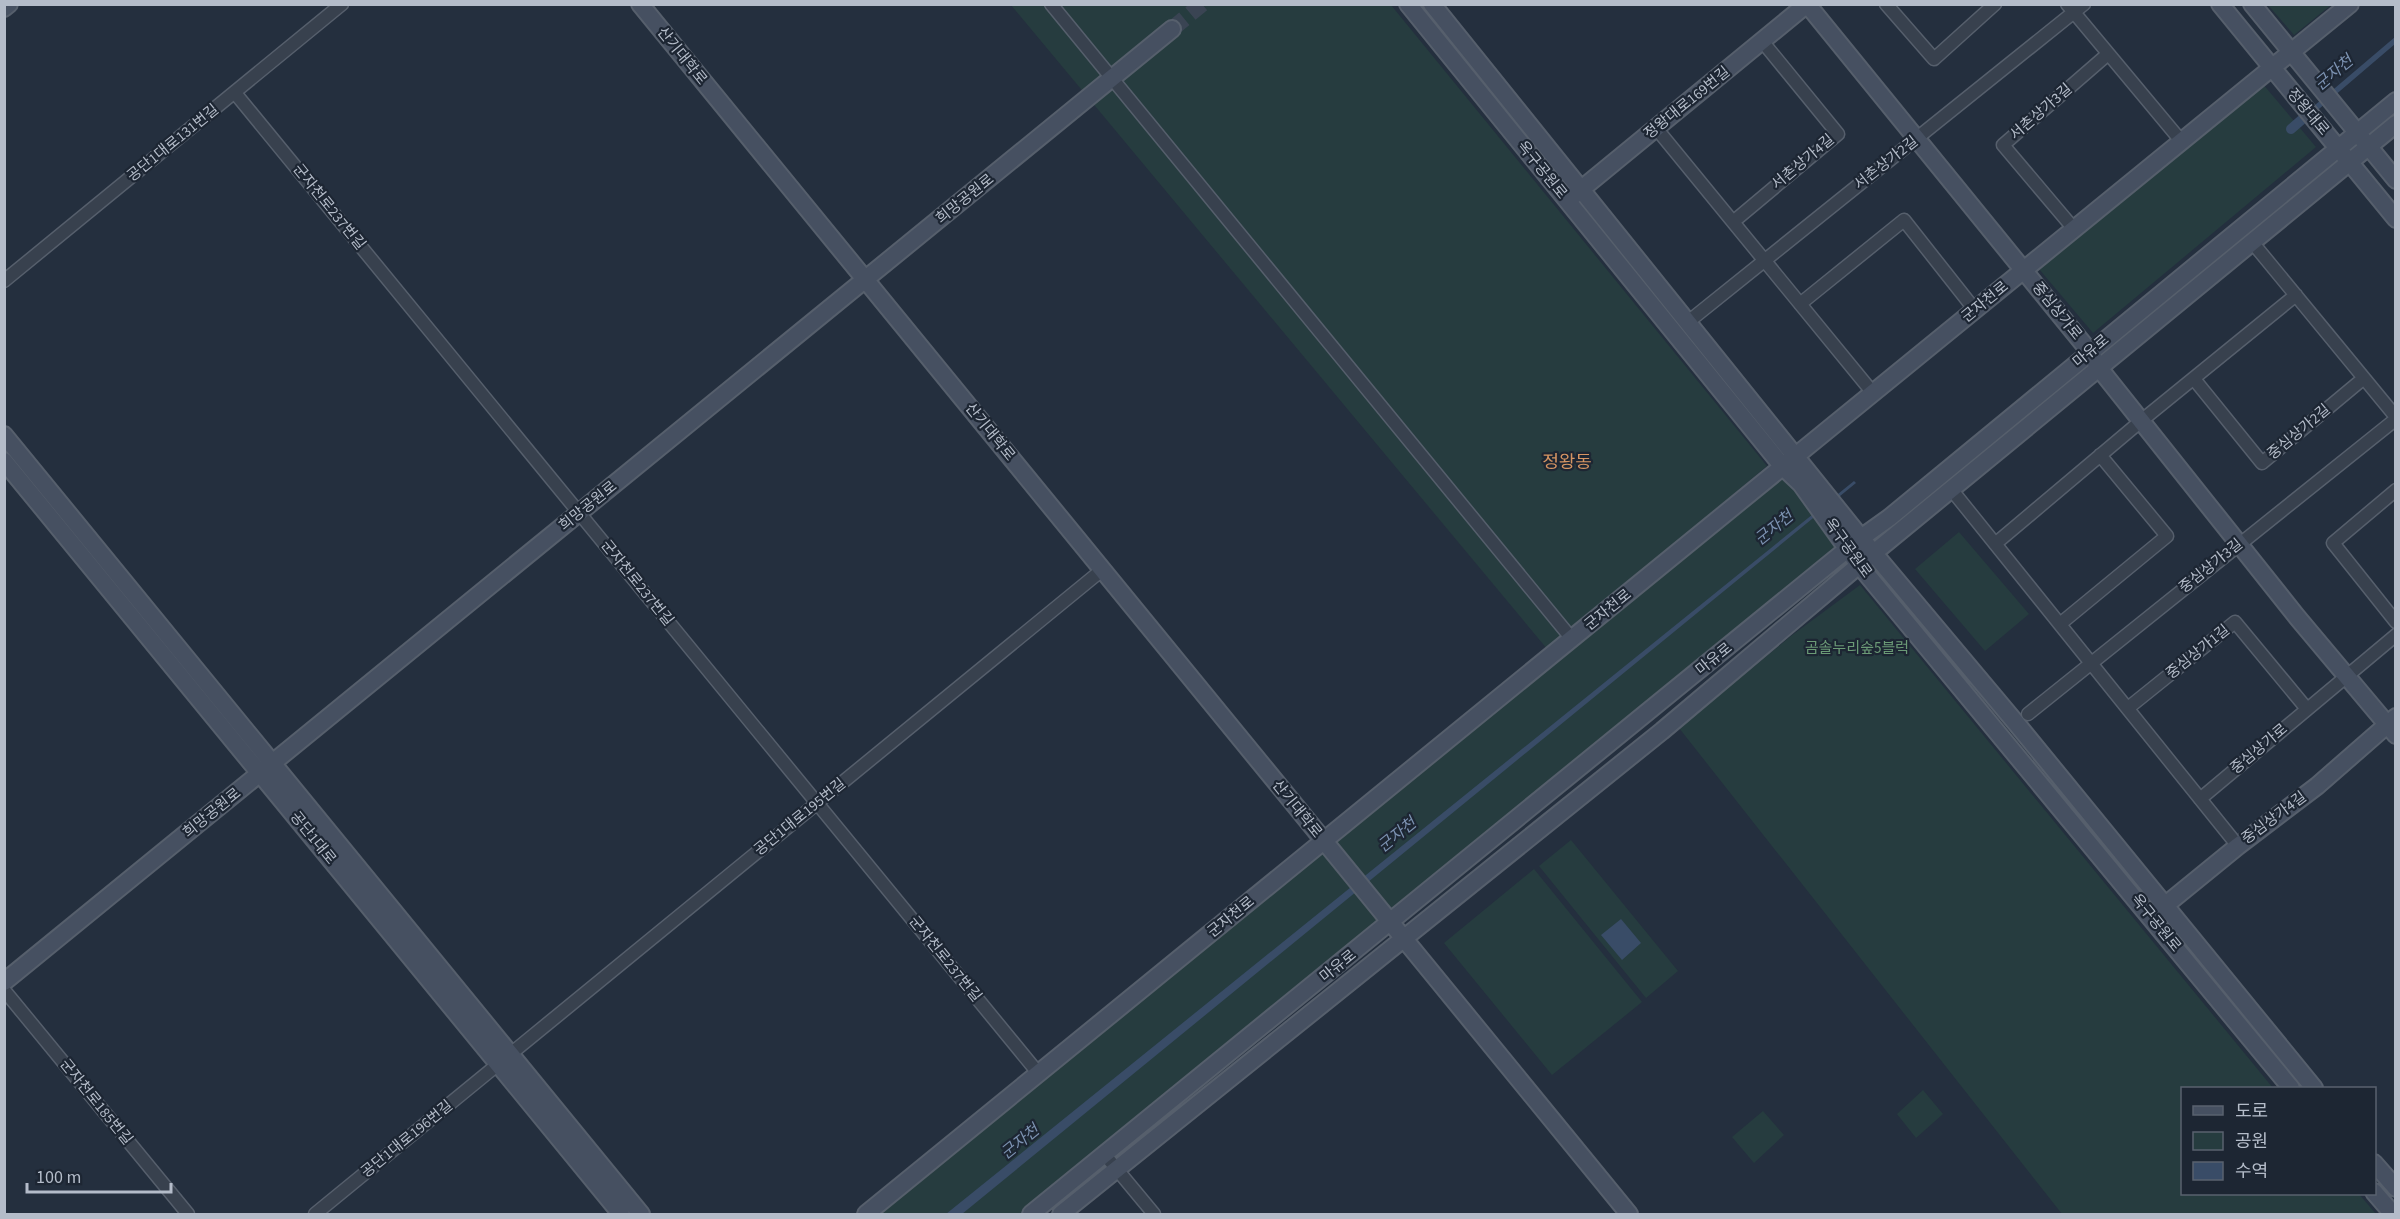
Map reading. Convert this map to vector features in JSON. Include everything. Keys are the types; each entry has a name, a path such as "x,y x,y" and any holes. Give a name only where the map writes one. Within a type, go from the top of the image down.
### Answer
{"street":[{"path":"4,8 9,4"},
{"name":"공단1대로131번길","path":"4,281 342,4"},
{"name":"산기대학로","path":"640,4 1391,923"},
{"path":"1051,4 1572,639"},
{"name":"옥구공원로","path":"1408,4 1783,467 1839,523 1862,538 2016,723 2289,1087"},
{"name":"옥구공원로","path":"1431,4 1819,484 1839,523 1848,550 1859,565 2157,912 2312,1087"},
{"name":"정왕대로169번길","path":"1567,200 1807,4"},
{"name":"중심상가로","path":"1807,4 2090,352 2099,368 2238,545 2346,676 2392,726"},
{"path":"1886,4 1934,59 1995,4"},
{"name":"서촌상가2길","path":"1688,322 1917,139 2070,9 2084,4"},
{"name":"정왕대로","path":"2220,4 2396,219"},
{"name":"정왕대로","path":"2252,4 2396,180"},
{"name":"군자천로","path":"866,1215 2074,229 2182,142 2296,59 2350,4"},
{"path":"2070,9 2182,142"},
{"name":"희망공원로","path":"4,982 1172,29"},
{"name":"서촌상가4길","path":"1733,222 1838,134 1762,41"},
{"name":"서촌상가3길","path":"2074,229 2003,145 2108,54"},
{"name":"군자천로237번길","path":"235,93 1039,1074"},
{"name":"마유로","path":"1031,1215 1889,518 2338,148 2352,126 2396,101"},
{"name":"마유로","path":"1061,1215 1662,731 1874,552 2396,124"},
{"path":"1656,128 1873,393"},
{"path":"1800,304 1904,220 1975,310"},
{"path":"2252,242 2396,418"},
{"path":"1995,543 2296,295"},
{"name":"중심상가2길","path":"2194,379 2262,463 2364,378"},
{"name":"중심상가3길","path":"2028,714 2396,418"},
{"path":"4,435 266,769"},
{"path":"2060,624 2167,536 2100,455"},
{"name":"공단1대로","path":"4,461 266,769 504,1059 621,1215"},
{"path":"1952,489 2238,846"},
{"path":"2396,490 2333,543 2396,622"},
{"name":"공단1대로195번길","path":"504,1059 1102,570"},
{"name":"중심상가1길","path":"2128,708 2235,621 2307,709"},
{"name":"중심상가로","path":"2200,799 2396,635"},
{"name":"중심상가4길","path":"2157,912 2392,726"},
{"path":"1391,923 1629,1215"},
{"name":"군자천로185번길","path":"4,990 188,1215"},
{"path":"504,1059 641,1215"},
{"name":"공단1대로196번길","path":"315,1215 504,1059"},
{"path":"1105,1155 1154,1215"},
{"path":"2376,1165 2396,1188"},
{"path":"2376,1194 2393,1215"}],"green space":[{"path":"1011,5 1391,5 1767,466 1548,650"},
{"path":"2268,5 2331,5 2294,35"},
{"path":"2262,83 2316,147 2093,333 2039,269"},
{"path":"1783,467 1848,550 1032,1214 866,1214"},
{"path":"1959,532 2029,614 1985,651 1915,569"},
{"name":"곰솔누리숲5블럭","path":"1860,585 2272,1087 2181,1087 2181,1195 2360,1195 2376,1214 2062,1214 1679,728 1791,636"},
{"path":"1571,840 1678,971 1646,998 1539,866"},
{"path":"1534,869 1642,1002 1552,1075 1444,943"},
{"path":"1923,1090 1943,1114 1916,1138 1897,1114"},
{"path":"1763,1111 1784,1135 1754,1163 1732,1137"}],"water":[{"path":"2395,37 2395,44 2299,126 2295,122"},
{"path":"1854,481 1856,483 962,1214 946,1214"},
{"path":"1621,919 1641,943 1622,960 1601,935"}],"waterway":[{"name":"군자천","path":"2291,129 2306,116"}],"tunnel":[{"path":"1172,29 1202,4"}],"district":[{"name":"정왕동","path":"1567,462"}]}
